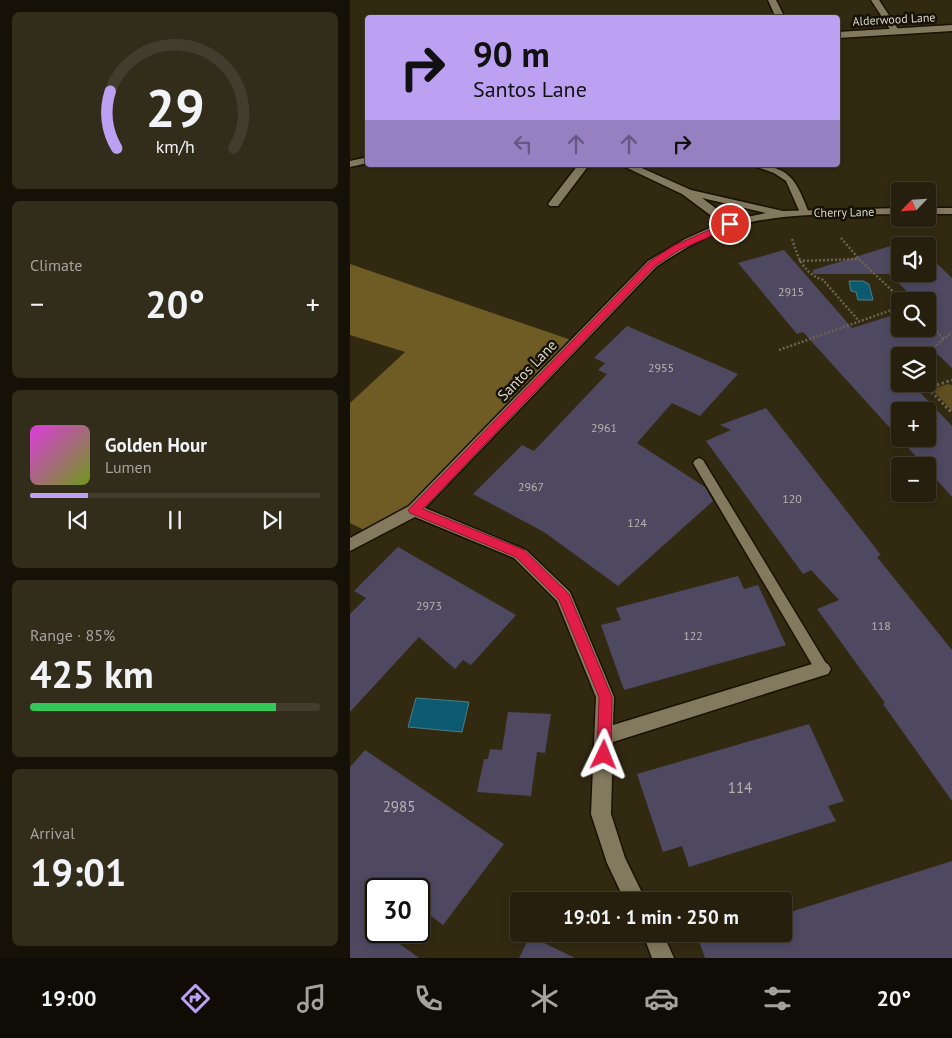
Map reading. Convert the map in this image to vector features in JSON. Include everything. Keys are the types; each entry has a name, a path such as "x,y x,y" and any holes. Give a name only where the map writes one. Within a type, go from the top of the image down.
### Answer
{"street":[{"path":"772,0 780,15"},
{"name":"Alderwood Lane","path":"840,35 952,28"},
{"path":"350,164 365,161"},
{"path":"554,204 582,167"},
{"name":"Cherry Lane","path":"630,167 686,192 730,224 787,214 891,211"},
{"name":"Cherry Lane","path":"686,192 787,214"},
{"path":"936,211 952,211"},
{"name":"Santos Lane","path":"350,545 414,510 652,264 676,248 730,224"},
{"path":"414,510 520,554 564,597 606,697 601,814 617,863 632,892"},
{"path":"604,736 822,668"},
{"path":"656,942 663,958"}],"lane":[{"path":"875,0 896,32"},
{"path":"765,167 779,170 790,178 804,213"},
{"path":"699,463 822,668"}],"path":[{"path":"841,238 859,260 893,292"},
{"path":"792,239 799,261 807,273 814,278 823,280 859,321"},
{"path":"799,261 859,260"},
{"path":"779,350 891,310"},
{"path":"936,331 944,339"},
{"path":"934,347 952,332"},
{"path":"936,385 952,380"},
{"path":"932,392 952,413"}],"shaded area":[{"path":"350,264 577,342 414,510 372,534 350,523 350,403 405,352 350,335"},
{"path":"948,384 952,385 952,411 935,392 936,388"}],"water":[{"path":"849,281 863,281 869,284 873,300 858,300 856,292 851,291"},
{"path":"416,698 469,702 462,732 408,727"}],"building":[{"path":"891,246 891,276 889,274 813,274 813,270"},
{"path":"784,250 852,328 891,316 891,337 936,337 936,292 908,292 897,282 936,282 936,263 952,278 952,368 936,353 936,347 891,347 891,392 920,392 929,402 891,402 891,429 803,332 797,334 738,263"},
{"path":"627,326 738,374 700,416 672,403 637,443 705,487 713,501 618,586 544,532 473,494 522,445 534,451 607,374 598,370 605,363 594,358"},
{"path":"766,408 881,555 877,557 952,650 952,801 883,704 885,703 817,609 839,600 811,570 803,574 706,441 731,430 720,425"},
{"path":"936,409 952,426 952,497 936,479 936,457 917,457 907,447 936,447"},
{"path":"398,547 516,615 471,665 463,660 455,669 419,637 350,712 350,614 366,598 354,591"},
{"path":"738,576 744,589 758,585 786,645 624,690 601,625 621,620 616,608"},
{"path":"508,712 551,714 545,753 537,752 531,796 477,792 484,759 488,759 490,749 502,750"},
{"path":"809,724 844,801 828,806 836,821 689,867 682,846 663,852 637,774"},
{"path":"365,750 504,844 443,925 431,916 430,917 430,878 365,878 365,943 398,943 419,958 350,958 350,767"},
{"path":"952,861 952,958 705,958 699,942 792,942 792,911"},
{"path":"527,942 542,942 575,958 519,958"}],"route":[{"path":"604,755 606,697 564,597 520,554 414,510 652,264 676,248 730,224"}]}
